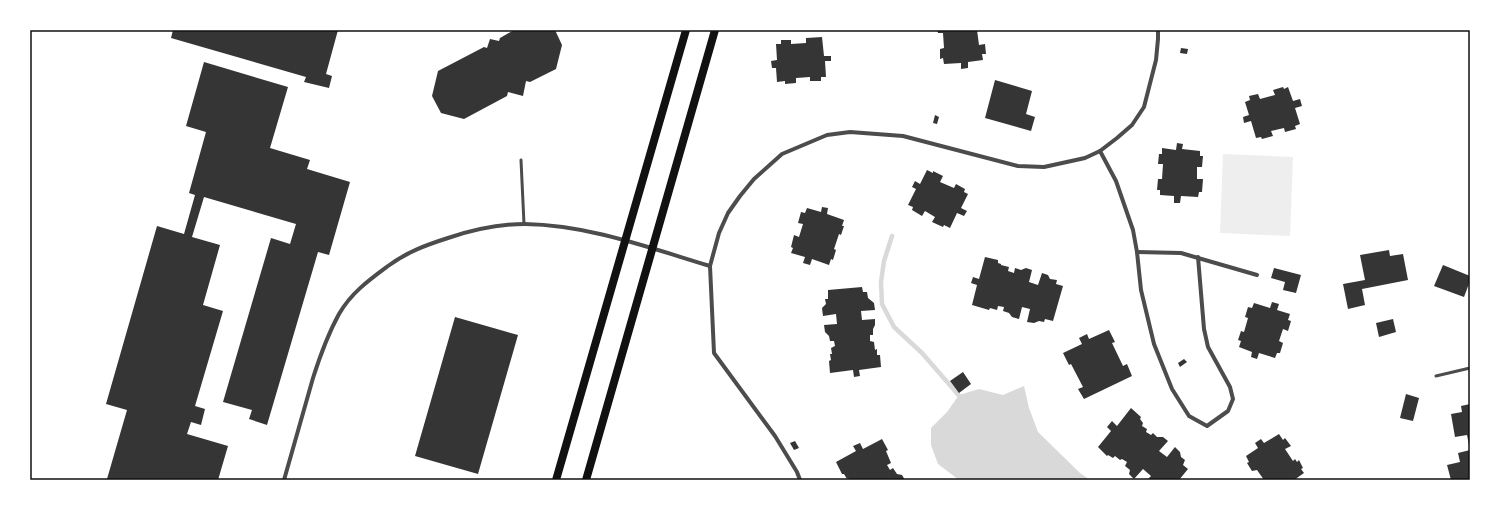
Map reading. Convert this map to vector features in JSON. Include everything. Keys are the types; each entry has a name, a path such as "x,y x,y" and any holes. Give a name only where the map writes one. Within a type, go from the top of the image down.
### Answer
{"main road":[{"path":"556,480 686,30"},
{"path":"586,480 715,30"}],"street":[{"path":"800,480 797,472 775,436 714,353 710,266 728,213 740,196 754,179 782,154 827,135 850,132 903,136 1018,166 1044,167 1064,164 1084,158 1100,151 1117,138 1132,125 1144,107 1156,60 1158,30"},
{"path":"1100,151 1116,181 1134,230 1141,290 1154,344 1169,382 1189,416 1207,426 1228,411 1233,400 1230,387 1208,347 1204,329 1198,257"},
{"path":"284,480 308,394 330,332 340,313 358,289 400,258 426,245 460,234 524,224 567,228 597,234 710,266"},
{"path":"1137,252 1181,253 1257,275"}],"lane":[{"path":"521,160 524,224"},
{"path":"1436,376 1470,368"}],"shaded area":[{"path":"1223,154 1293,157 1290,236 1220,233"},
{"path":"1024,386 1029,408 1038,432 1080,473 1090,480 959,480 938,464 931,445 931,428 947,412 959,395 979,389 1003,395"}],"building":[{"path":"173,30 338,30 326,74 332,76 329,88 304,82 306,77 171,38"},
{"path":"514,30 555,30 562,45 556,69 530,82 526,81 523,96 508,92 507,96 464,119 441,113 432,96 438,71 484,47 487,48 490,39 499,41 500,38"},
{"path":"937,30 977,30 979,45 985,44 986,54 982,54 983,60 968,62 968,68 961,69 961,63 944,64 943,58 940,59 940,49 944,48 943,33 938,33"},
{"path":"822,37 824,56 831,56 831,61 825,61 826,77 821,77 821,81 810,81 810,77 796,78 796,83 785,84 785,81 777,82 776,68 772,68 771,61 777,60 776,44 781,44 781,40 791,40 791,44 806,43 806,38"},
{"path":"1181,48 1188,49 1187,54 1180,53"},
{"path":"204,62 288,87 270,148 310,160 307,169 350,182 329,255 318,252 267,425 249,419 252,410 223,402 271,238 290,244 296,224 204,197 192,237 220,245 203,305 223,311 195,406 205,409 201,425 191,422 187,434 228,446 218,480 111,480 107,479 127,410 106,404 157,226 184,234 195,195 189,193 206,132 186,126"},
{"path":"995,80 1032,91 1026,114 1035,117 1031,131 985,118"},
{"path":"1283,87 1284,89 1288,87 1293,101 1300,99 1302,106 1295,108 1300,124 1295,126 1296,129 1285,132 1284,128 1271,131 1273,136 1262,139 1261,137 1256,138 1251,121 1244,123 1243,117 1249,115 1245,102 1250,100 1249,96 1258,94 1260,99 1275,95 1273,90"},
{"path":"935,115 939,117 937,124 933,123"},
{"path":"1177,143 1183,144 1182,149 1200,151 1200,156 1203,156 1202,167 1197,167 1197,179 1203,179 1202,192 1199,192 1198,197 1181,196 1180,203 1174,203 1174,196 1160,195 1160,190 1157,190 1158,179 1162,179 1163,164 1158,164 1159,154 1162,154 1162,148 1176,150"},
{"path":"927,170 943,176 940,182 954,188 956,184 965,189 964,192 968,194 961,208 967,211 964,216 957,213 950,228 944,225 943,227 932,222 935,217 925,211 922,216 912,210 913,207 908,205 916,189 912,187 915,181 920,184"},
{"path":"822,207 828,208 827,214 844,220 842,226 844,226 841,235 839,234 834,249 836,250 833,260 831,259 829,265 812,259 810,265 803,263 805,257 791,253 793,248 791,247 794,235 799,237 803,224 798,223 801,212 805,213 807,208 821,212"},
{"path":"1389,250 1390,256 1403,254 1408,280 1362,289 1365,305 1348,309 1343,284 1365,280 1360,255"},
{"path":"985,257 998,260 998,263 1009,267 1008,271 1014,273 1015,268 1021,270 1026,268 1032,270 1029,282 1038,285 1042,273 1048,275 1050,279 1057,280 1056,284 1063,286 1053,321 1045,319 1044,322 1027,322 1030,309 1022,307 1019,319 1012,317 1009,313 1003,311 1004,307 998,306 997,310 990,308 989,310 972,305 977,285 971,283 973,277 979,279"},
{"path":"1443,265 1470,276 1470,281 1464,297 1434,286"},
{"path":"1274,268 1301,275 1296,293 1283,290 1285,282 1271,278"},
{"path":"862,287 863,292 867,292 868,298 874,303 875,310 861,311 862,320 875,319 873,335 870,335 870,341 874,342 875,350 877,349 877,355 880,355 881,367 859,370 860,376 854,377 853,370 830,373 829,361 831,360 830,354 832,354 831,348 835,346 834,341 830,341 829,336 825,332 824,325 837,324 836,314 823,316 822,308 826,304 825,299 828,299 828,290"},
{"path":"1272,302 1279,304 1277,310 1290,314 1288,320 1291,321 1288,331 1283,329 1279,341 1283,343 1280,353 1277,353 1275,358 1259,353 1257,359 1251,357 1252,352 1239,347 1241,341 1238,340 1241,331 1244,332 1248,318 1245,317 1248,307 1252,308 1254,303 1270,308"},
{"path":"455,317 518,335 478,474 415,456"},
{"path":"1393,319 1396,332 1379,337 1376,323"},
{"path":"1109,330 1115,342 1112,343 1123,366 1127,364 1132,376 1084,399 1078,389 1083,387 1071,364 1069,365 1063,353 1082,344 1079,338 1087,334 1089,339"},
{"path":"1184,359 1187,362 1180,367 1178,363"},
{"path":"963,372 971,384 959,393 950,381"},
{"path":"1406,394 1419,398 1413,421 1400,418"},
{"path":"1470,404 1469,445 1467,435 1455,437 1451,414 1462,412 1461,406"},
{"path":"1131,408 1141,417 1140,419 1143,423 1142,426 1147,429 1146,432 1151,435 1153,433 1157,437 1163,437 1168,441 1159,451 1167,457 1175,447 1180,452 1181,457 1185,460 1183,465 1188,469 1179,480 1147,480 1151,476 1143,469 1134,479 1129,474 1130,470 1125,466 1127,462 1122,459 1120,460 1115,456 1113,458 1108,455 1107,456 1098,447 1111,431 1107,427 1112,421 1117,426"},
{"path":"1279,434 1283,440 1285,438 1291,446 1285,449 1293,461 1295,459 1297,462 1299,460 1303,468 1301,469 1304,473 1294,480 1264,480 1257,470 1252,471 1247,463 1249,462 1246,456 1258,448 1255,443 1261,439 1264,443"},
{"path":"882,439 888,450 886,451 891,463 887,465 890,470 893,468 897,474 902,475 905,480 849,480 844,474 842,474 836,462 856,451 853,446 860,443 863,449"},
{"path":"795,441 799,448 794,450 790,443"},
{"path":"1470,450 1470,480 1451,480 1447,465 1460,462 1458,453"}],"waterway":[{"path":"892,236 884,261 881,282 882,304 894,327 922,353 962,399"}]}
